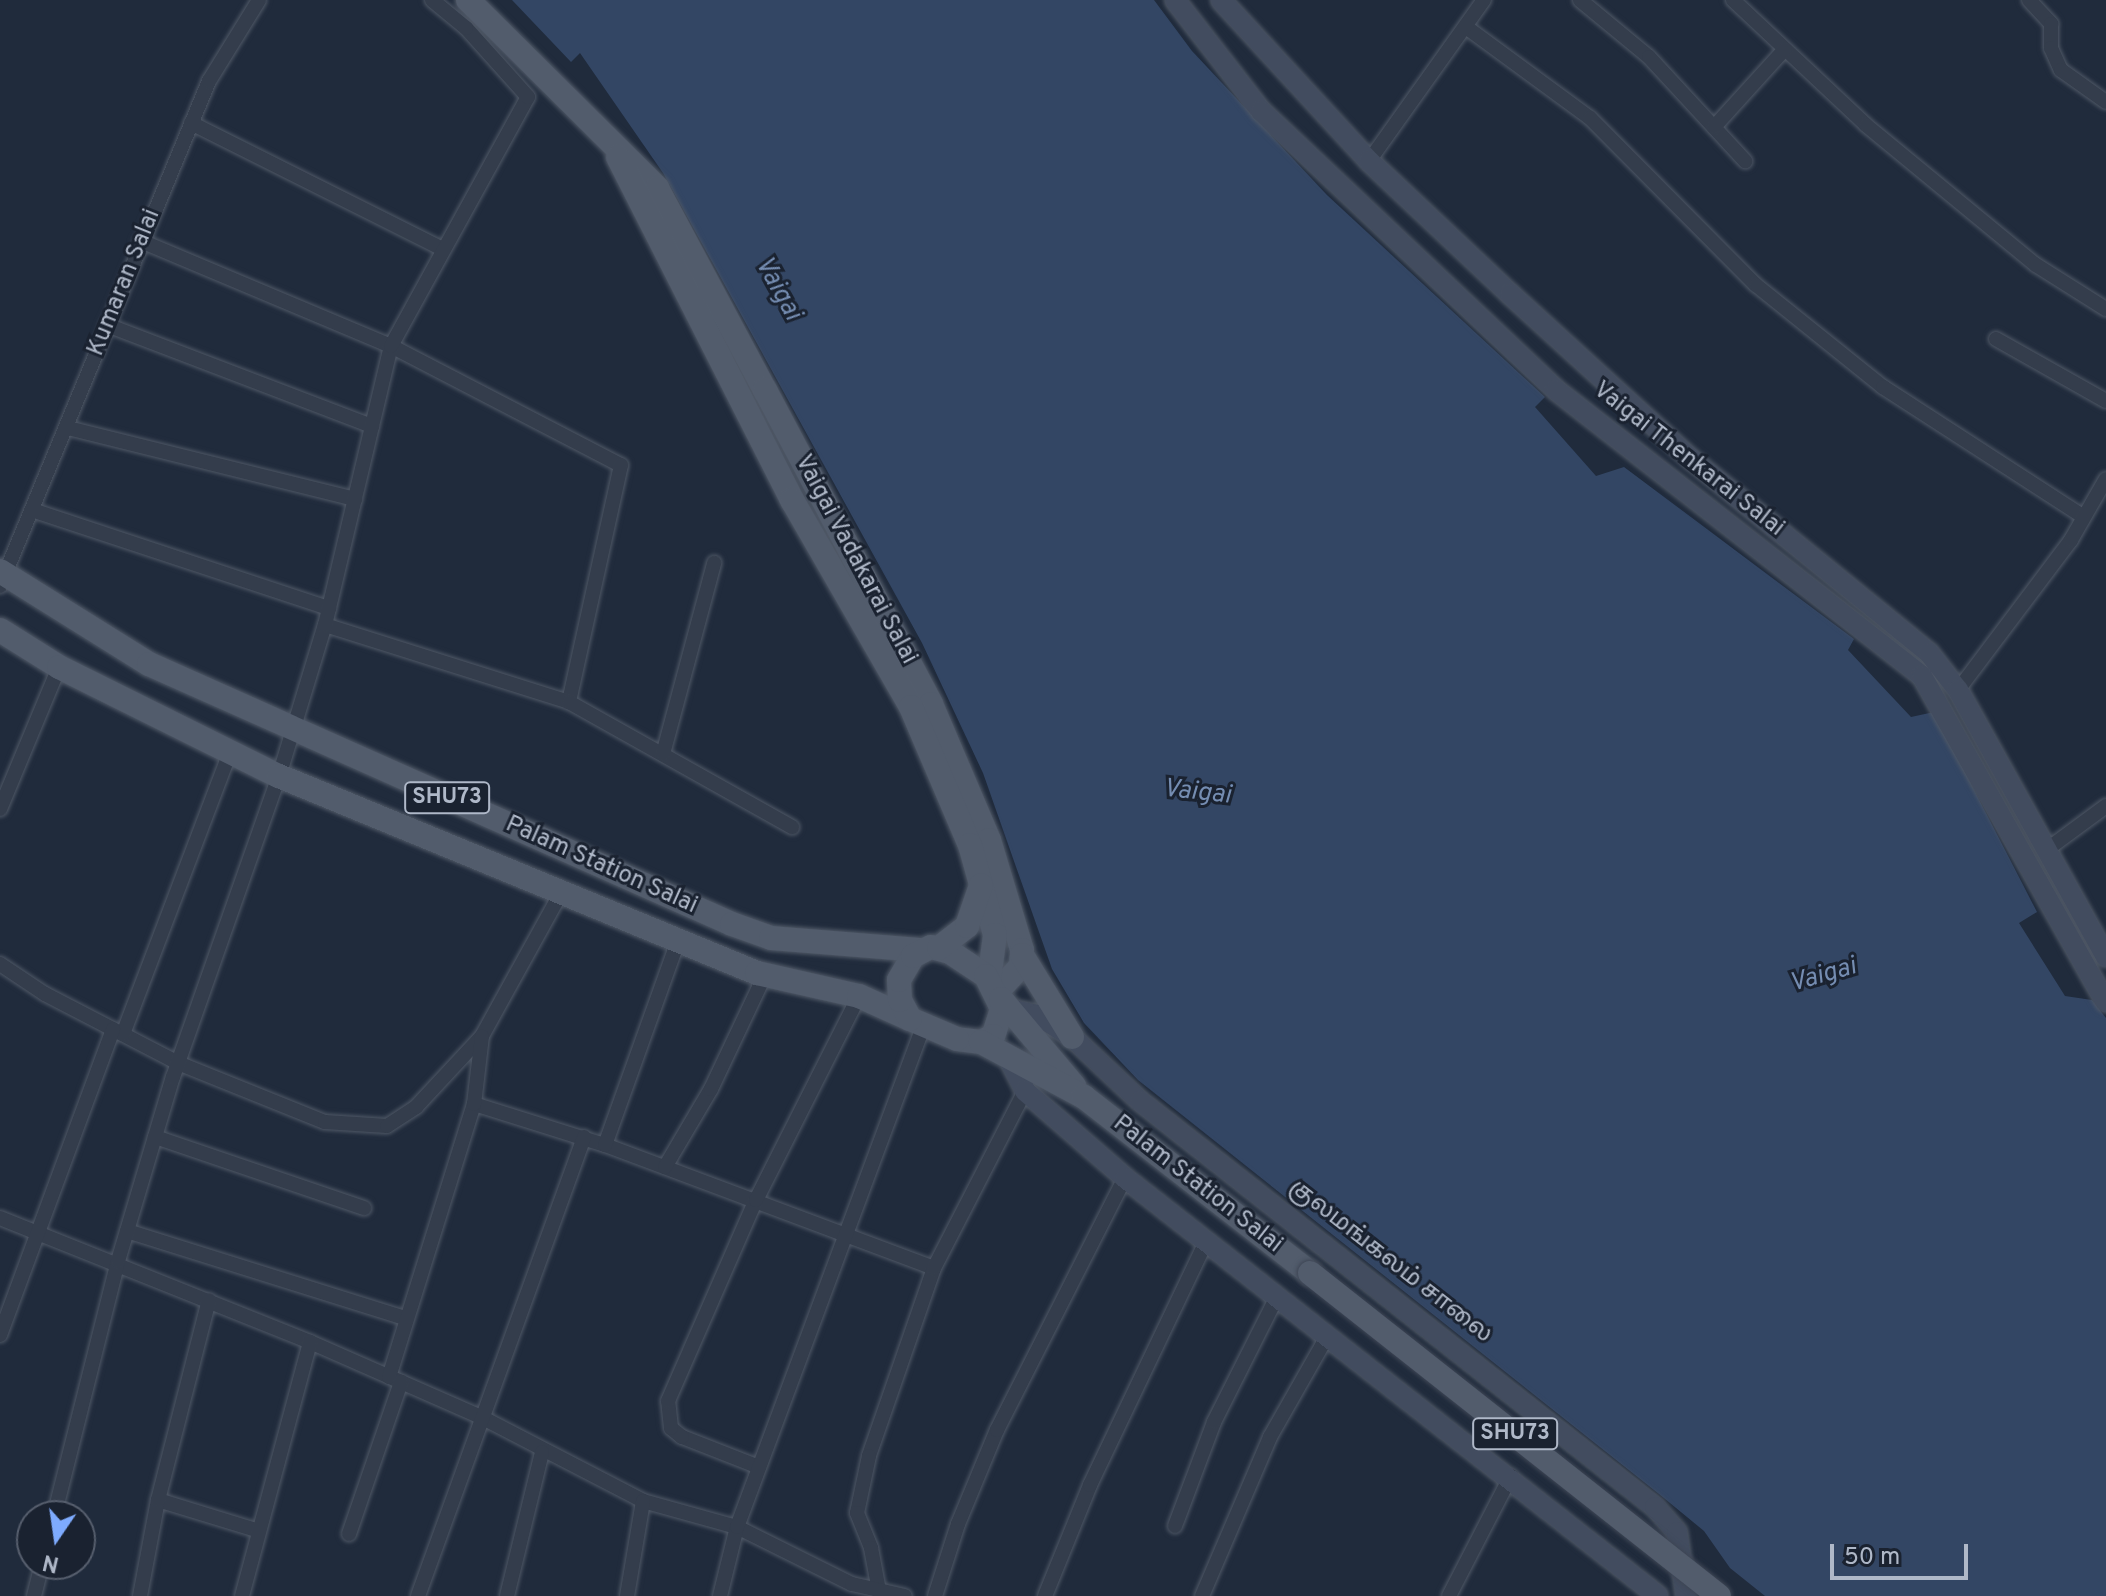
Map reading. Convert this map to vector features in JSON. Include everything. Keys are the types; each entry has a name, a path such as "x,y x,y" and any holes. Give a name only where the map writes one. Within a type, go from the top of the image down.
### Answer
{"main road":[{"name":"Vaigai Vadakarai Salai","path":"482,3 608,142 657,188 931,704 989,840 1022,955 1072,1037"},
{"name":"Vaigai Vadakarai Salai","path":"608,142 636,200 745,398 792,500 911,707 970,845 996,943 999,995"},
{"name":"Palam Station Salai","path":"2,577 149,664 771,938 930,949"},
{"name":"Palam Station Salai","path":"0,630 59,667 279,776 765,975 859,996 917,1023"},
{"path":"917,1023 900,1000 899,980 930,949 967,926 981,885"},
{"name":"SHU73","path":"930,949 968,961 999,995"},
{"path":"981,1042 1001,1025 999,995 1014,976 1022,955"},
{"name":"Palam Station Salai","path":"999,995 1084,1097"},
{"name":"SHU73","path":"917,1023 981,1042"},
{"name":"Palam Station Salai","path":"981,1042 1084,1097 1719,1596"}],"street":[{"name":"Kumaran Salai","path":"2,577 35,511 107,325 209,81 259,0"},
{"path":"58,1500 118,1261 155,1137 279,776 325,625 391,346 528,97 466,28 432,0"},
{"name":"Vaigai Thenkarai Salai","path":"1175,0 1261,111 1556,390 1922,676 2106,1002"},
{"name":"Vaigai Thenkarai Salai","path":"1221,0 1369,161 1691,459 1929,653 1958,690 2106,957"},
{"path":"1369,161 1484,0"},
{"path":"1580,0 1649,57 1745,161"},
{"path":"1733,0 1866,125 2036,265 2106,309"},
{"path":"2029,0 2051,24 2051,48 2061,70 2106,102"},
{"path":"1466,27 1590,118 1756,285 1883,387 2084,517"},
{"path":"1714,127 1785,49"},
{"path":"191,123 443,249"},
{"path":"141,241 391,346 621,465 569,702"},
{"path":"107,325 372,426"},
{"path":"1996,339 2106,401"},
{"path":"68,428 355,499"},
{"path":"1958,690 2084,517 2106,479"},
{"path":"35,511 329,608"},
{"path":"663,754 714,563"},
{"path":"325,625 569,702 792,827"},
{"path":"0,809 59,667"},
{"path":"0,1335 36,1231 230,752"},
{"path":"2045,851 2106,806"},
{"path":"0,964 178,1063 325,1122 387,1126 416,1107 482,1036 561,893"},
{"path":"605,1145 678,941"},
{"path":"665,1167 711,1089 765,975"},
{"name":"குலமங்கலம் சாலை","path":"999,995 1072,1037 1140,1101 1655,1507 1677,1532 1686,1596"},
{"path":"759,1467 682,1437 671,1428 668,1401 756,1200 859,996"},
{"path":"720,1596 737,1527 917,1023"},
{"path":"349,1534 395,1379 405,1318 442,1218 474,1104 482,1036"},
{"path":"1008,1057 1025,1091 1125,1178 1511,1476 1658,1596"},
{"path":"880,1593 857,1513 869,1456 934,1268 1025,1091"},
{"path":"474,1104 584,1137 934,1268"},
{"path":"155,1137 364,1208"},
{"path":"418,1596 584,1137"},
{"path":"935,1596 958,1524 997,1430 1125,1178"},
{"path":"0,1218 118,1261 395,1379 483,1418 542,1452 643,1501 737,1527 852,1584 880,1593 905,1596"},
{"path":"127,1231 405,1318"},
{"path":"1045,1596 1090,1485 1207,1240"},
{"path":"1175,1526 1214,1422 1277,1297"},
{"path":"140,1596 158,1500 209,1300"},
{"path":"1202,1596 1270,1437 1328,1335"},
{"path":"242,1596 256,1530 310,1342"},
{"path":"507,1596 542,1452"},
{"path":"1449,1596 1511,1476"},
{"path":"158,1500 256,1530"},
{"path":"627,1596 643,1501"}],"water":[{"name":"Vaigai","path":"512,0 1154,0 1192,51 1327,195 1545,397 1535,407 1596,476 1624,467 1854,639 1848,650 1911,717 1934,712 2037,912 2019,923 2065,996 2092,1000 2106,1018 2106,1596 1765,1596 1730,1568 1704,1531 1138,1080 1084,1023 1052,969 983,773 922,643 663,173 580,53 571,62"}]}
